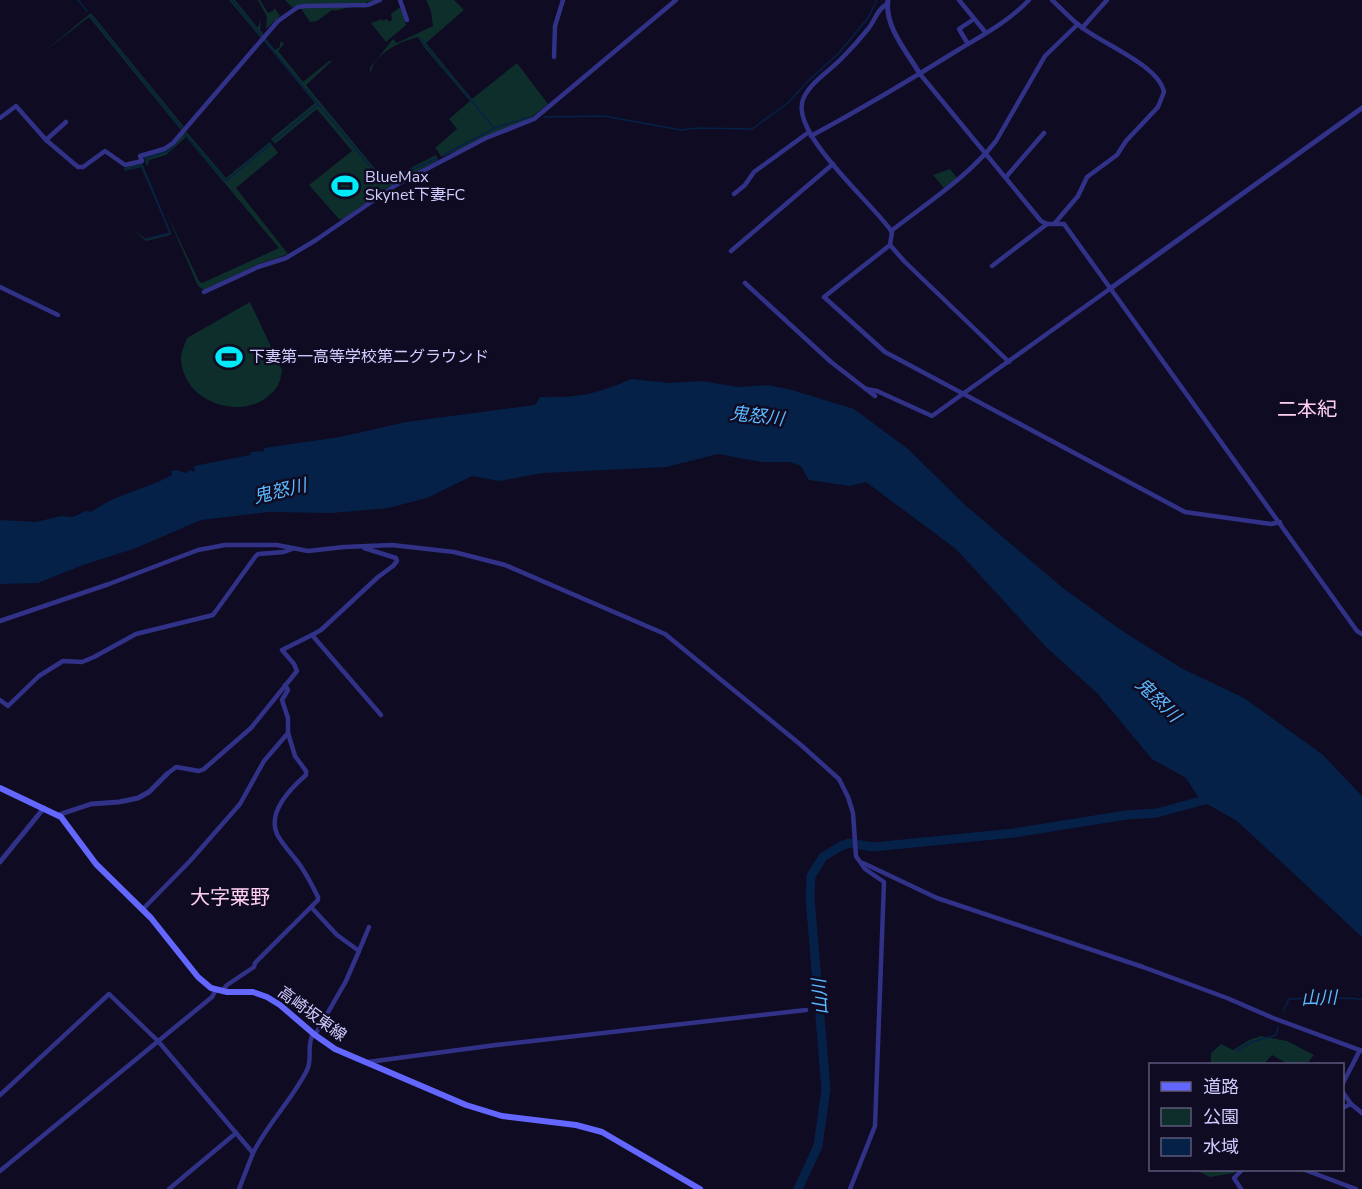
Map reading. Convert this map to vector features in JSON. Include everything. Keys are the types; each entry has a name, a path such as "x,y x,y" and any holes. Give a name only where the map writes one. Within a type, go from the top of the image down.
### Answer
{"main road":[{"path":"0,788 58,815 96,864 170,940 198,977 219,990"},
{"name":"高崎坂東線","path":"219,990 253,992 267,997 334,1049 482,1111 502,1116 585,1127 602,1132 700,1189"}],"street":[{"path":"0,118 16,106 46,140 78,167 83,167 105,151 125,165 138,162 142,160 140,156 164,149 172,143 266,34 290,11 305,6 368,5 380,0"},
{"path":"400,0 407,20"},
{"path":"554,57 555,26 563,0"},
{"path":"204,292 258,267 286,258 396,185 486,138 534,119 676,0"},
{"path":"959,0 986,33"},
{"path":"734,194 745,185 754,172 810,134 874,102 920,74 1014,15 1029,0"},
{"path":"1052,0 1080,26 1147,69 1163,87 1163,96 1158,107 1126,141 1117,155 1087,177 1078,195 1055,223"},
{"path":"891,231 962,176 986,153 996,141 1045,56 1107,0"},
{"path":"887,2 889,22 920,74 1041,222 1064,224 1357,631 1362,634"},
{"path":"887,2 855,44 806,94 802,109 810,134 891,231 890,245 1009,362"},
{"path":"968,44 959,29 974,19"},
{"path":"866,389 877,391 932,416 1362,108"},
{"path":"46,140 66,122"},
{"path":"1006,177 1044,133"},
{"path":"731,251 833,164"},
{"path":"992,266 1047,224"},
{"path":"890,245 824,297 885,352 1185,512 1271,524 1280,522"},
{"path":"745,283 831,362 875,396"},
{"path":"0,287 58,315"},
{"path":"0,621 109,584 198,550 225,545 253,544 277,545 308,551 392,545 444,550 505,565 657,629 702,663 839,779 853,813 856,856 865,869 884,882 875,1126 850,1189"},
{"path":"58,815 91,804 138,798 149,792 176,767 199,771 204,769 251,728 297,671 282,650 321,630 396,561 396,558 390,555 358,547"},
{"path":"0,700 8,706 39,676 63,661 82,662 136,634 213,615 258,554 293,549"},
{"path":"312,635 381,715"},
{"path":"0,1171 219,990 254,967 255,963 318,900 302,868 277,833 276,819 279,805 294,785 306,775 306,771 295,756 288,733 288,718 282,699 288,690 285,686"},
{"path":"142,909 190,861 240,804 264,761 288,733"},
{"path":"0,862 44,808"},
{"path":"861,862 937,898 1143,967 1361,1051 1344,1081"},
{"path":"312,908 338,935 359,951"},
{"path":"238,1189 263,1134 297,1088 308,1067 308,1044 346,981 369,927"},
{"path":"0,1095 109,994 158,1041 253,1153"},
{"path":"365,1063 496,1045 806,1010"},
{"path":"1344,1093 1351,1104 1362,1113"},
{"path":"1344,1107 1351,1104"},
{"path":"169,1189 236,1133"},
{"path":"1241,1171 1234,1178 1241,1189"},
{"path":"1308,1171 1356,1189"}],"green space":[{"path":"229,0 235,0 257,27 261,19 260,30 264,35 261,38"},
{"path":"258,0 268,13 274,10 274,7 280,16 266,29 267,17"},
{"path":"285,0 378,0 366,2 365,8 355,6 332,10 317,21 310,22 300,7 292,7"},
{"path":"426,0 454,0 464,10 426,43 472,99 517,63 548,104 528,120 442,157 435,148 457,129 449,119 470,101 418,37 383,53 370,71 370,68 393,39 397,43 433,26 431,11"},
{"path":"399,8 402,9 406,25 386,42 371,23 382,19 383,21 387,19 389,22 392,20 391,14"},
{"path":"91,13 184,127 181,130 89,17 41,54"},
{"path":"265,38 275,50 279,48 281,41 284,44 278,51 303,82 332,61 306,85 385,181 436,155 438,160 387,188 343,219 339,219 309,185 352,151 317,109 275,144 271,139 315,103 263,40"},
{"path":"185,130 226,178 270,142 278,153 236,188 288,254 259,264 204,290 198,286 166,212 202,283 279,248 186,137 166,155 149,160 147,167 144,157 159,153"},
{"path":"142,163 171,233 146,241 133,230 146,239 170,233 141,167 125,171 124,168"},
{"path":"950,169 957,178 944,188 933,175"},
{"name":"下妻第一高等学校第二グラウンド","path":"250,302 282,370 280,381 265,399 250,405 234,407 218,404 204,397 192,387 184,373 182,352 187,338"},
{"path":"1261,1036 1287,1041 1314,1055 1308,1063 1286,1063 1272,1055 1265,1063 1211,1063 1211,1053 1221,1044 1233,1050"},
{"path":"1198,1171 1236,1171 1234,1173 1210,1177"}],"water":[{"name":"鬼怒川","path":"631,379 670,383 702,381 738,387 768,385 854,409 908,449 965,505 1063,588 1121,630 1181,668 1244,698 1322,754 1362,796 1362,937 1237,821 1200,800 1186,778 1152,759 1098,694 1046,647 956,549 866,482 850,486 809,480 801,466 790,462 761,462 718,454 666,467 543,473 499,481 472,476 427,498 388,508 332,513 268,512 201,520 136,548 83,565 38,583 0,584 0,520 36,522 61,516 73,517 86,511 91,512 110,501 162,480 172,475 171,471 186,473 190,470 194,472 194,466 250,455 251,452 264,451 264,448 340,437 406,422 535,405 540,397 587,394"}],"waterway":[{"path":"78,0 87,11"},
{"path":"232,0 262,36"},
{"path":"544,117 604,116 681,130 752,129 788,103 838,54 868,18 877,0"},
{"path":"91,16 182,128"},
{"path":"264,40 317,103"},
{"path":"421,40 494,128"},
{"path":"274,141 318,104 384,183 437,158"},
{"path":"443,155 495,128 529,117"},
{"path":"184,133 226,181 271,144"},
{"path":"148,163 146,158 168,151 177,142"},
{"path":"125,170 141,165"},
{"path":"142,165 170,233 146,239"},
{"name":"山川","path":"798,1189 818,1146 826,1089 810,898 811,876 823,857 849,843 873,847 1014,833 1126,815 1157,813 1212,798"},
{"name":"山川","path":"1283,1011 1289,999 1362,1000"},
{"name":"山川","path":"1236,1051 1252,1042 1276,1035 1278,1027"}],"place":[{"name":"BlueMax Skynet下妻FC","path":"345,186"},
{"name":"下妻第一高等学校第二グラウンド","path":"229,357"}],"district":[{"name":"二本紀","path":"1307,409"},
{"name":"大字粟野","path":"230,897"}]}
